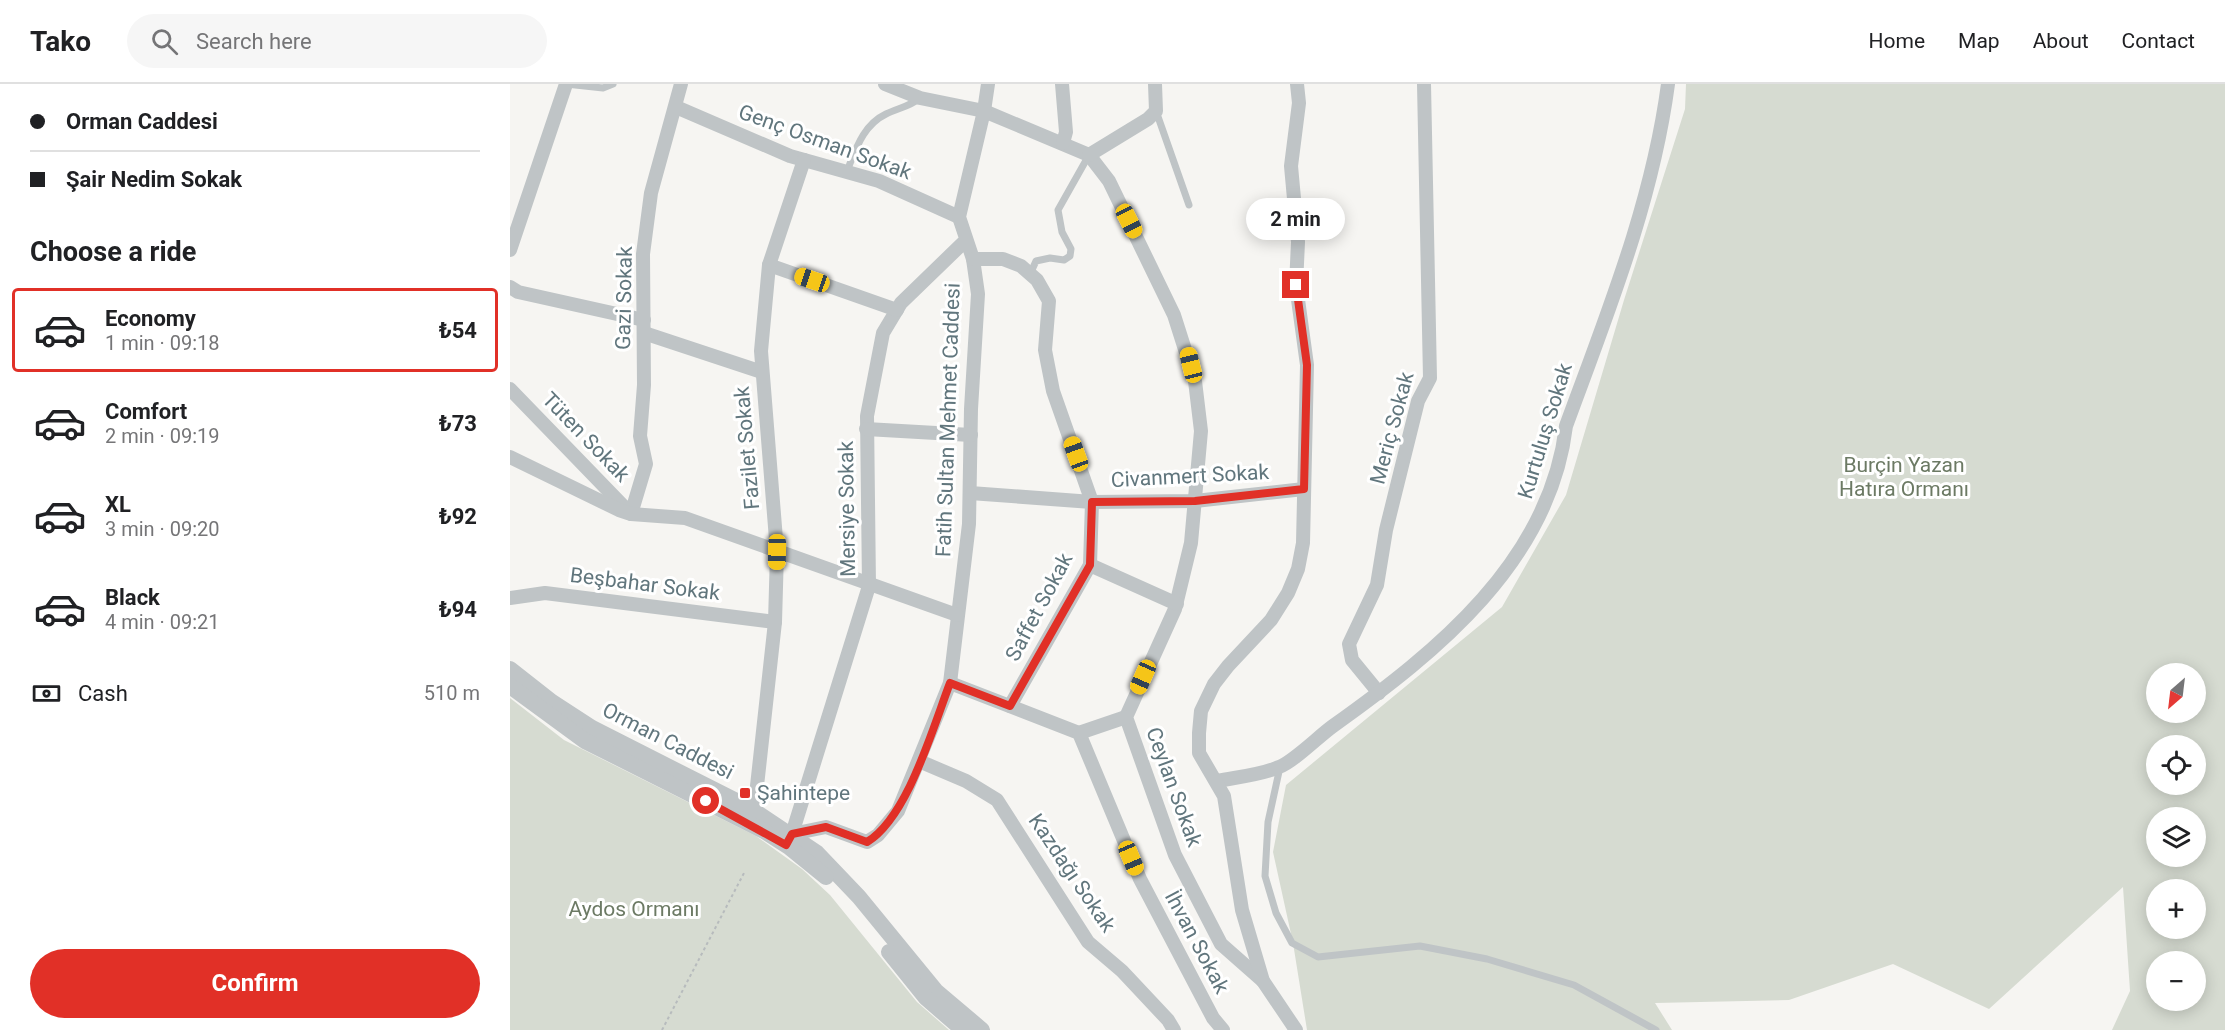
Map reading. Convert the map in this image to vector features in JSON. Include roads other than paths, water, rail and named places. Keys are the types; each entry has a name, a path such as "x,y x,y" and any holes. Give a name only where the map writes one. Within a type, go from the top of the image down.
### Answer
{"street":[{"path":"510,250 566,84"},
{"name":"Gazi Sokak","path":"631,514 646,464 640,436 644,327 643,254 651,193 681,84"},
{"name":"Ceylan Sokak","path":"885,84 920,98 984,111 1089,155 1109,181 1169,304 1187,350 1195,381 1201,431 1191,543 1177,604 1126,717 1175,855 1221,944 1263,981"},
{"name":"Fatih Sultan Mehmet Caddesi","path":"789,839 826,827 867,842 878,835 898,811 950,683 969,524 978,294 973,259 965,241 959,217 984,111 988,84"},
{"path":"1062,84 1066,132 1063,143"},
{"path":"1089,155 1148,119 1156,111 1155,84"},
{"path":"1296,1030 1263,981 1242,910 1224,796 1199,753 1202,711 1214,684 1271,620 1288,593 1298,569 1304,543 1307,365 1296,285 1298,242 1291,174 1299,103 1297,84"},
{"name":"Meriç Sokak","path":"1379,693 1352,660 1348,650 1352,634 1370,604 1377,585 1386,530 1418,402 1430,378 1424,84"},
{"name":"Kurtuluş Sokak","path":"1217,782 1280,767 1311,741 1413,667 1495,586 1534,529 1547,502 1562,454 1566,426 1639,226 1650,184 1668,84"},
{"name":"Genç Osman Sokak","path":"676,106 804,160 879,181 959,217"},
{"name":"Fazilet Sokak","path":"748,814 756,795 776,622 777,552 760,351 769,265 804,160"},
{"name":"Mersiye Sokak","path":"789,839 869,586 866,429 884,333 901,303 965,241"},
{"path":"973,259 1003,259 1031,272"},
{"path":"769,265 897,310"},
{"name":"Saffet Sokak","path":"1010,706 1090,565 1092,502 1053,391 1045,350 1049,301 1031,272"},
{"path":"510,287 518,292 644,327 762,372"},
{"name":"Tüten Sokak","path":"510,389 631,514"},
{"path":"866,429 971,435"},
{"path":"510,457 631,514 685,518 869,586 957,615"},
{"name":"Civanmert Sokak","path":"970,493 1092,502 1195,501 1304,489"},
{"path":"1090,565 1177,604"},
{"name":"Beşbahar Sokak","path":"510,598 545,593 776,622"},
{"name":"Orman Caddesi","path":"510,669 552,702 592,728 817,853 859,897 936,991 982,1030"},
{"path":"950,683 1079,733 1126,717"},
{"name":"Orman Caddesi","path":"510,686 585,741 748,814"},
{"name":"İhvan Sokak","path":"1079,733 1140,879 1213,1018 1223,1030"},
{"name":"Kazdağı Sokak","path":"919,761 966,781 997,800 1088,942 1122,971 1168,1020 1174,1030"},
{"name":"Orman Caddesi","path":"789,839 839,890 926,998 963,1030"}],"lane":[{"path":"566,84 603,88 613,84"},
{"path":"847,171 861,138 870,125 883,115 905,108 920,98"},
{"path":"1156,111 1189,205"},
{"path":"1031,272 1036,261 1050,258 1064,260 1070,256 1071,249 1062,232 1058,210 1089,155"},
{"path":"1280,767 1269,822 1265,876 1276,913 1292,943 1318,957 1420,946 1487,959 1574,985 1656,1030"}],"place":[{"name":"Şahintepe","path":"745,793"}],"park label":[{"name":"Burçin Yazan Hatıra Ormanı","path":"1904,477"},
{"name":"Aydos Ormanı","path":"634,909"}]}
